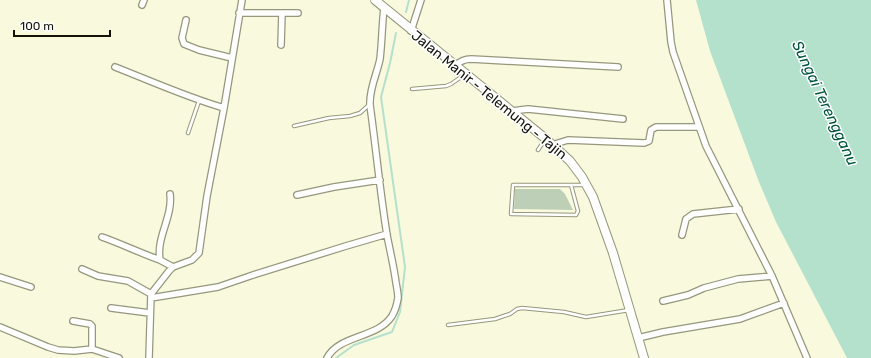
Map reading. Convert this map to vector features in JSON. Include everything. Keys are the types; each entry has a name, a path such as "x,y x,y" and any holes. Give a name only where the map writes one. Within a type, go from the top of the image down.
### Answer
{"main road":[{"name":"Jalan Manir - Telemung - Tajin","path":"375,0 411,31 546,139 570,161 587,185 600,214 644,358"}],"street":[{"path":"149,358 151,296 158,284 173,267 192,260 199,254 207,196 224,108 242,0"},
{"path":"411,31 420,0"},
{"path":"667,0 673,52 699,127 712,158 772,276 807,358"},
{"path":"327,358 329,354 339,346 379,329 385,324 392,315 398,297 387,234 370,104 370,95 377,73 380,56 384,8"},
{"path":"239,13 298,13"},
{"path":"281,45 282,13"},
{"path":"186,20 182,38 184,44 199,50 232,58"},
{"path":"455,66 465,59 471,59 618,67"},
{"path":"115,68 200,101 224,108"},
{"path":"512,111 528,109 623,119"},
{"path":"552,145 568,140 644,143 649,141 651,130 656,126 699,127"},
{"path":"297,195 334,187 380,180"},
{"path":"160,260 159,255 161,238 167,221 170,205 170,194"},
{"path":"682,235 686,219 693,214 739,209"},
{"path":"82,269 98,276 128,281 151,296 218,288 253,275 387,234"},
{"path":"102,237 160,260 173,267"},
{"path":"663,301 688,295 704,288 738,279 772,276"},
{"path":"0,277 31,287"},
{"path":"638,338 663,332 740,319 784,303"},
{"path":"111,308 150,314"},
{"path":"73,321 90,324 92,326 92,349"},
{"path":"0,327 58,350 74,351 92,349 119,358"}],"lane":[{"path":"412,89 446,86 465,74"},
{"path":"188,133 200,101"},
{"path":"294,126 329,118 350,116 360,112 370,104"},
{"path":"538,150 546,139"},
{"path":"571,185 578,211 576,214 511,214 513,185 571,185 587,185"},
{"path":"448,325 495,319 522,308 564,312 586,317 630,310"}],"water":[{"name":"Sungai Terengganu","path":"696,0 871,0 871,358 847,358 776,222 759,182 710,51"}],"building":[{"path":"515,189 560,189 565,194 573,210 514,209"}],"waterway":[{"path":"406,12 409,0"},
{"path":"336,358 354,345 392,332 400,312 405,267 381,97 396,33"}]}
